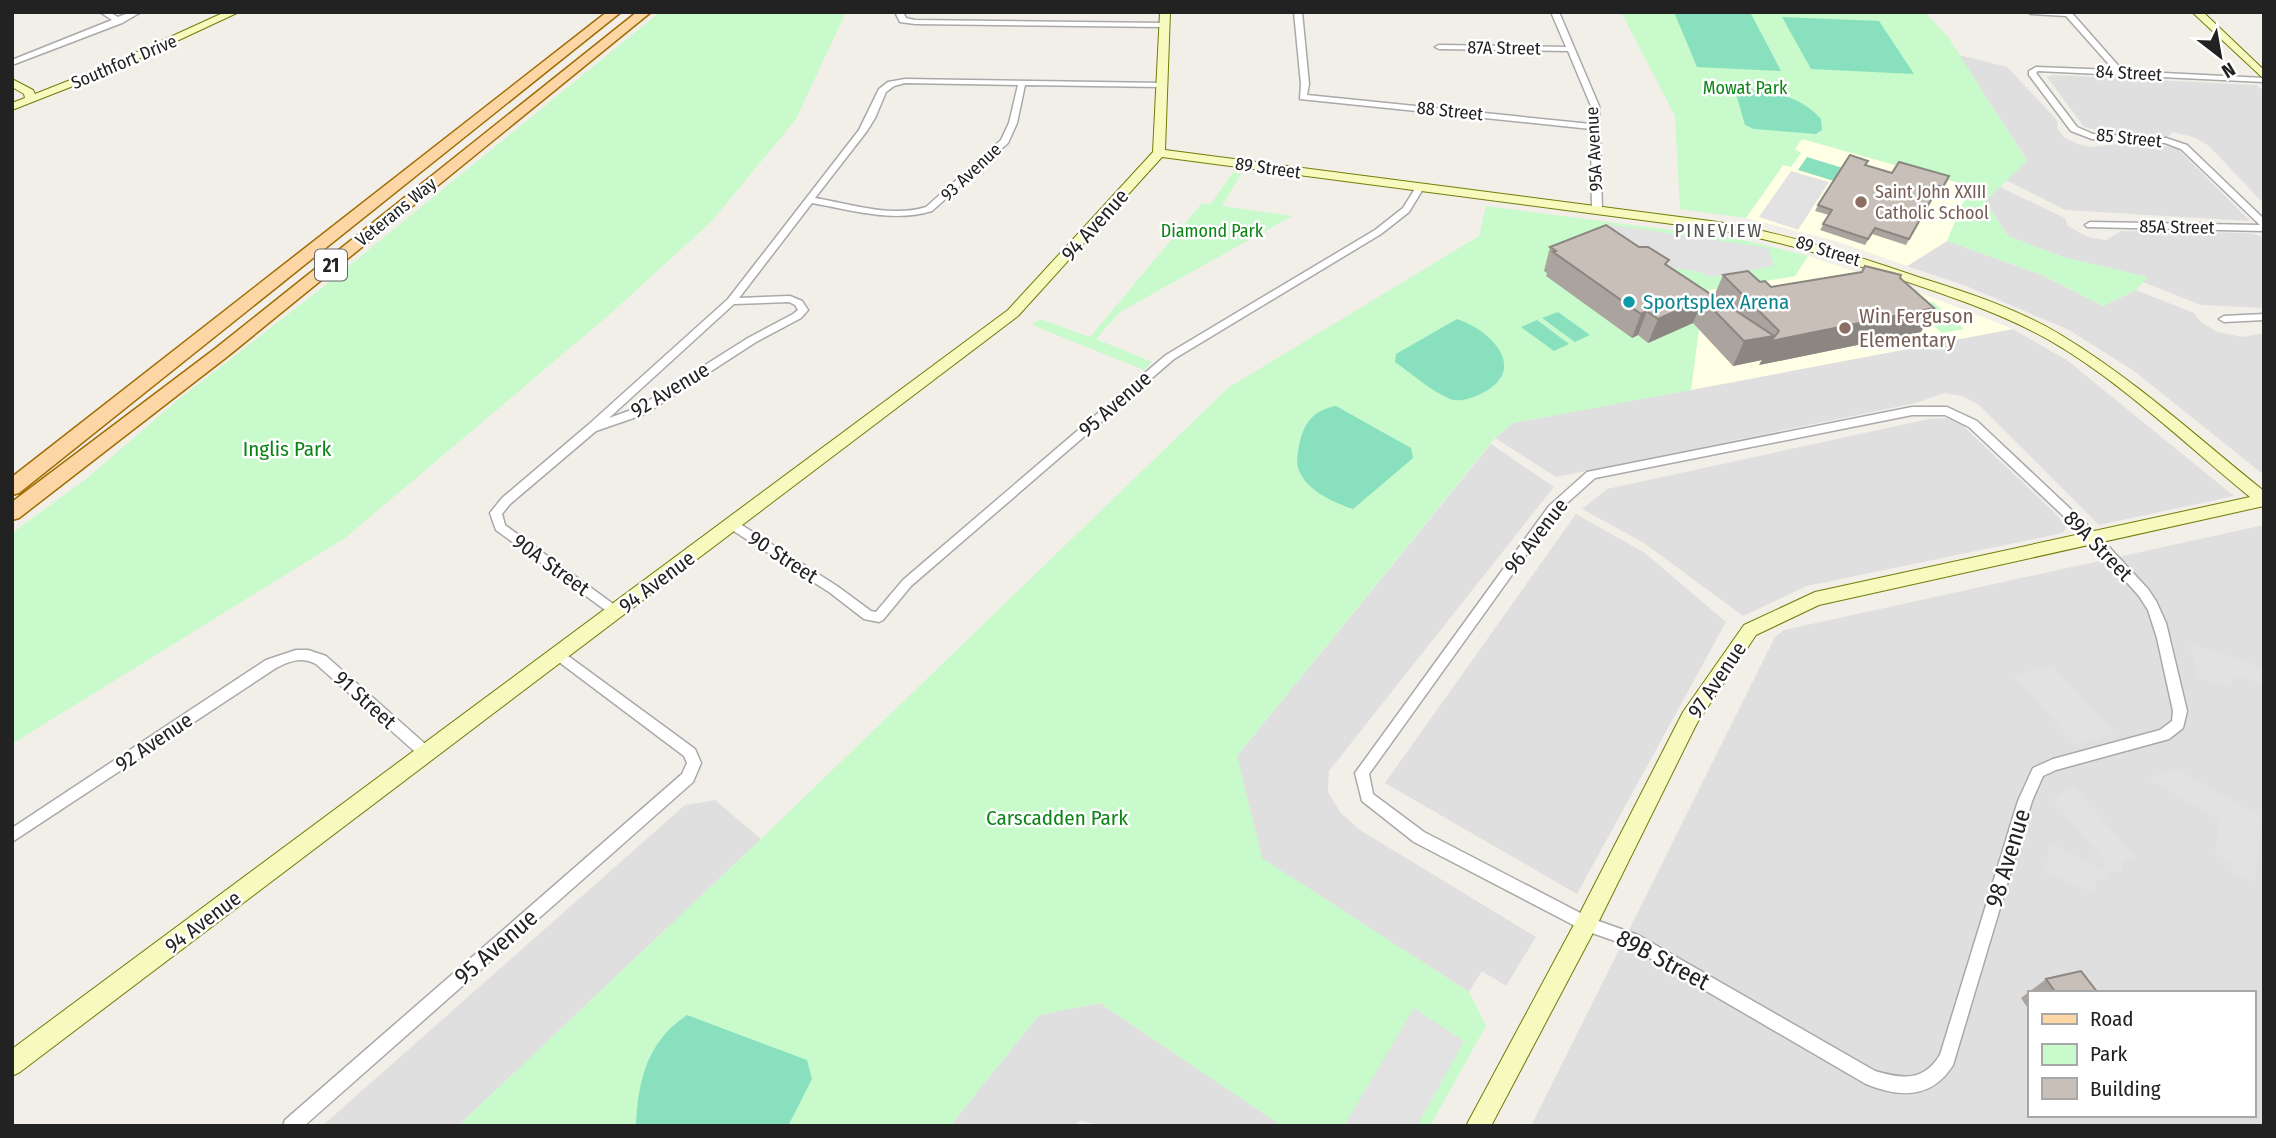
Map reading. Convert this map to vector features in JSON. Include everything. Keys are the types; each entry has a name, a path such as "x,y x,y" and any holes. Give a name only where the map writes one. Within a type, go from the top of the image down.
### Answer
{"main road":[{"name":"Veterans Way","path":"12,488 615,12"},
{"name":"Veterans Way","path":"12,513 222,352 645,12"}],"street":[{"path":"103,12 119,20"},
{"path":"12,63 138,12"},
{"name":"Southfort Drive","path":"30,96 214,12"},
{"name":"Southfort Drive","path":"30,96 138,56 233,12"},
{"name":"88 Street","path":"1298,12 1306,84 1303,97 1596,127"},
{"name":"95A Avenue","path":"1555,12 1595,106 1597,210"},
{"path":"2031,12 2067,13 2120,72"},
{"path":"2197,12 2264,78"},
{"path":"901,16 1165,19 1159,153"},
{"name":"87A Street","path":"1439,47 1570,49"},
{"name":"84 Street","path":"2074,129 2032,73 2036,69 2264,78"},
{"path":"12,82 30,96"},
{"name":"92 Avenue","path":"592,428 731,301 868,125 882,91 891,83 1022,83"},
{"path":"1022,83 1162,85"},
{"name":"93 Avenue","path":"809,200 903,214 920,213 933,206 1005,141 1013,123 1022,83"},
{"path":"13,99 30,96"},
{"name":"85 Street","path":"2074,129 2092,135 2166,141 2184,147"},
{"path":"2184,147 2264,226"},
{"name":"89 Street","path":"1159,153 1733,228 1787,239 1898,273 1997,309 2054,337 2105,371 2264,500"},
{"name":"94 Avenue","path":"12,1064 1013,313 1159,153"},
{"name":"95 Avenue","path":"833,589 868,616 877,617 883,614 907,583 1170,357 1378,232 1406,209 1419,189"},
{"name":"85A Street","path":"2090,225 2264,226"},
{"name":"92 Avenue","path":"592,428 641,411 803,310 799,303 790,299 731,301"},
{"path":"2224,319 2264,317"},
{"name":"96 Avenue","path":"1367,797 1362,773 1553,509 1591,475 1912,411 1947,411"},
{"name":"89A Street","path":"1947,411 1973,424 2092,537 2145,594 2155,611 2179,702 2178,724"},
{"name":"90A Street","path":"592,428 506,501 496,513 496,518 499,527 616,612"},
{"name":"97 Avenue","path":"1478,1126 1586,924 1690,718 1750,630 1815,599 2264,500"},
{"name":"90 Street","path":"733,525 833,589"},
{"name":"92 Avenue","path":"12,836 271,664 299,654"},
{"name":"91 Street","path":"299,654 309,654 321,660 427,754"},
{"name":"95 Avenue","path":"291,1126 682,785 694,763 690,753 560,655"},
{"name":"98 Avenue","path":"1929,1082 1943,1069 1951,1049 2025,801 2038,772 2053,765 2156,738 2173,730 2178,724"},
{"name":"89B Street","path":"1367,797 1419,837 1586,924 1633,940 1872,1078 1903,1086 1929,1082"}],"shaded area":[{"path":"1959,55 2007,67 2057,120 2058,130 2065,138 2078,144 2090,147 2120,144 2176,147 2250,221 2065,210 2006,180 2027,160"},
{"path":"2053,75 2256,85 2264,91 2264,204 2209,146 2196,138 2173,132 2167,137 2112,133 2084,127 2047,77"},
{"name":"Saint John XXIII Catholic School","path":"1802,139 1971,186 1947,241 1907,266 1839,242 1746,218"},
{"path":"1791,171 1829,182 1798,230 1759,217"},
{"path":"2000,187 2065,218 2068,226 2088,237 2106,240 2121,231 2249,233 2262,236 2264,308 2201,305 2143,282 2147,277 2063,257 2008,236 1985,201"},
{"path":"1605,224 1768,248 1774,266 1711,277 1696,271 1652,265"},
{"path":"1947,241 2042,275 2103,306 2136,290 2194,313 2202,323 2218,332 2243,337 2264,333 2264,475 2134,371 2069,330 1966,286 1907,266"},
{"path":"1808,256 1926,295 2013,329 1691,390 1704,290 1795,276"},
{"path":"2013,329 2068,361 2234,496 2099,525 1979,405 1962,396 1944,393 1916,403 1556,477 1495,438 1513,423"},
{"path":"1946,418 1960,423 2058,516 2066,528 2063,533 1807,586 1743,616 1644,543 1582,509 1607,489 1929,419"},
{"path":"1491,444 1554,487 1329,771 1328,792 1340,812 1360,830 1536,937 1506,986 1482,971 1469,992 1261,858 1237,756"},
{"path":"1576,514 1645,553 1726,622 1577,894 1385,783"},
{"path":"2264,525 2264,1126 1531,1126 1775,637 1784,630"},
{"path":"2190,644 2245,660 2264,672 2264,684 2239,677 2233,679 2231,687 2198,678"},
{"path":"2052,666 2116,733 2076,745 2013,675"},
{"path":"2177,769 2262,817 2255,881 2233,876 2231,863 2215,854 2219,820 2148,778"},
{"path":"2073,787 2137,858 2123,861 2122,871 2109,873 2105,881 2096,879 2095,893 2044,872 2051,844 2102,869 2108,865 2053,800"},
{"path":"715,800 761,839 458,1126 322,1126 685,805"},
{"path":"1100,1003 1282,1126 1105,1126 1080,1121 1072,1126 950,1126 1039,1015"},
{"path":"1414,1008 1464,1041 1417,1126 1344,1126"}],"green space":[{"name":"Inglis Park","path":"660,12 846,12 796,119 711,222 609,315 345,538 12,744 12,533 86,479 178,400 323,287"},
{"name":"Mowat Park","path":"1621,12 1925,12 1948,37 2027,161 1985,201 2008,236 2063,257 2148,277 2136,290 2103,306 2042,275 1947,241 1970,186 1802,139 1795,149 1801,153 1791,167 1783,165 1746,218 1680,209 1675,116"},
{"path":"1674,12 1750,12 1781,71 1697,67"},
{"path":"1782,17 1879,21 1914,74 1811,69"},
{"path":"1748,89 1779,94 1797,101 1821,119 1822,130 1816,134 1754,129 1745,125 1735,90"},
{"path":"1807,157 1843,168 1834,181 1798,170"},
{"name":"Diamond Park","path":"1233,172 1241,174 1222,206 1292,216 1120,312 1096,339 1152,362 1144,370 1032,325 1040,319 1090,337 1202,203 1211,204"},
{"name":"Carscadden Park","path":"1486,206 1740,239 1808,256 1795,276 1704,291 1691,390 1513,423 1495,438 1237,756 1262,858 1469,992 1486,1026 1430,1126 1282,1126 1100,1003 1039,1015 950,1126 458,1126 761,839 1228,388 1479,236"},
{"path":"1933,302 1964,329 1942,333 1911,306"},
{"path":"1558,312 1590,335 1575,342 1542,318"},
{"path":"1457,319 1484,333 1501,354 1504,365 1502,376 1493,387 1463,400 1450,399 1436,392 1395,362 1396,354"},
{"path":"1537,320 1569,344 1554,351 1521,327"},
{"path":"1336,406 1411,448 1413,458 1353,509 1314,489 1297,466 1299,446 1306,425 1321,411"},
{"path":"687,1015 807,1060 812,1079 788,1126 636,1126 639,1093 647,1063 662,1037"}],"building":[{"name":"Saint John XXIII Catholic School","path":"1850,155 1868,161 1865,165 1892,173 1899,162 1949,176 1943,187 1939,186 1909,239 1875,228 1868,239 1823,224 1832,210 1818,205"},
{"path":"1606,225 1639,247 1648,247 1669,260 1665,264 1774,336 1744,341 1703,299 1658,319 1647,311 1641,314 1553,252 1556,251 1550,247"},
{"path":"1865,266 1901,275 1900,278 1934,308 1771,341 1779,331 1723,275 1748,271 1760,282 1765,281 1771,287 1862,272"},
{"path":"2081,971 2096,991 2055,991 2046,979"}],"place":[{"name":"Saint John XXIII Catholic School","path":"1861,202"},
{"name":"Sportsplex Arena","path":"1629,302"},
{"name":"Win Ferguson Elementary","path":"1845,328"}],"district":[{"name":"PINEVIEW","path":"1719,230"}]}
